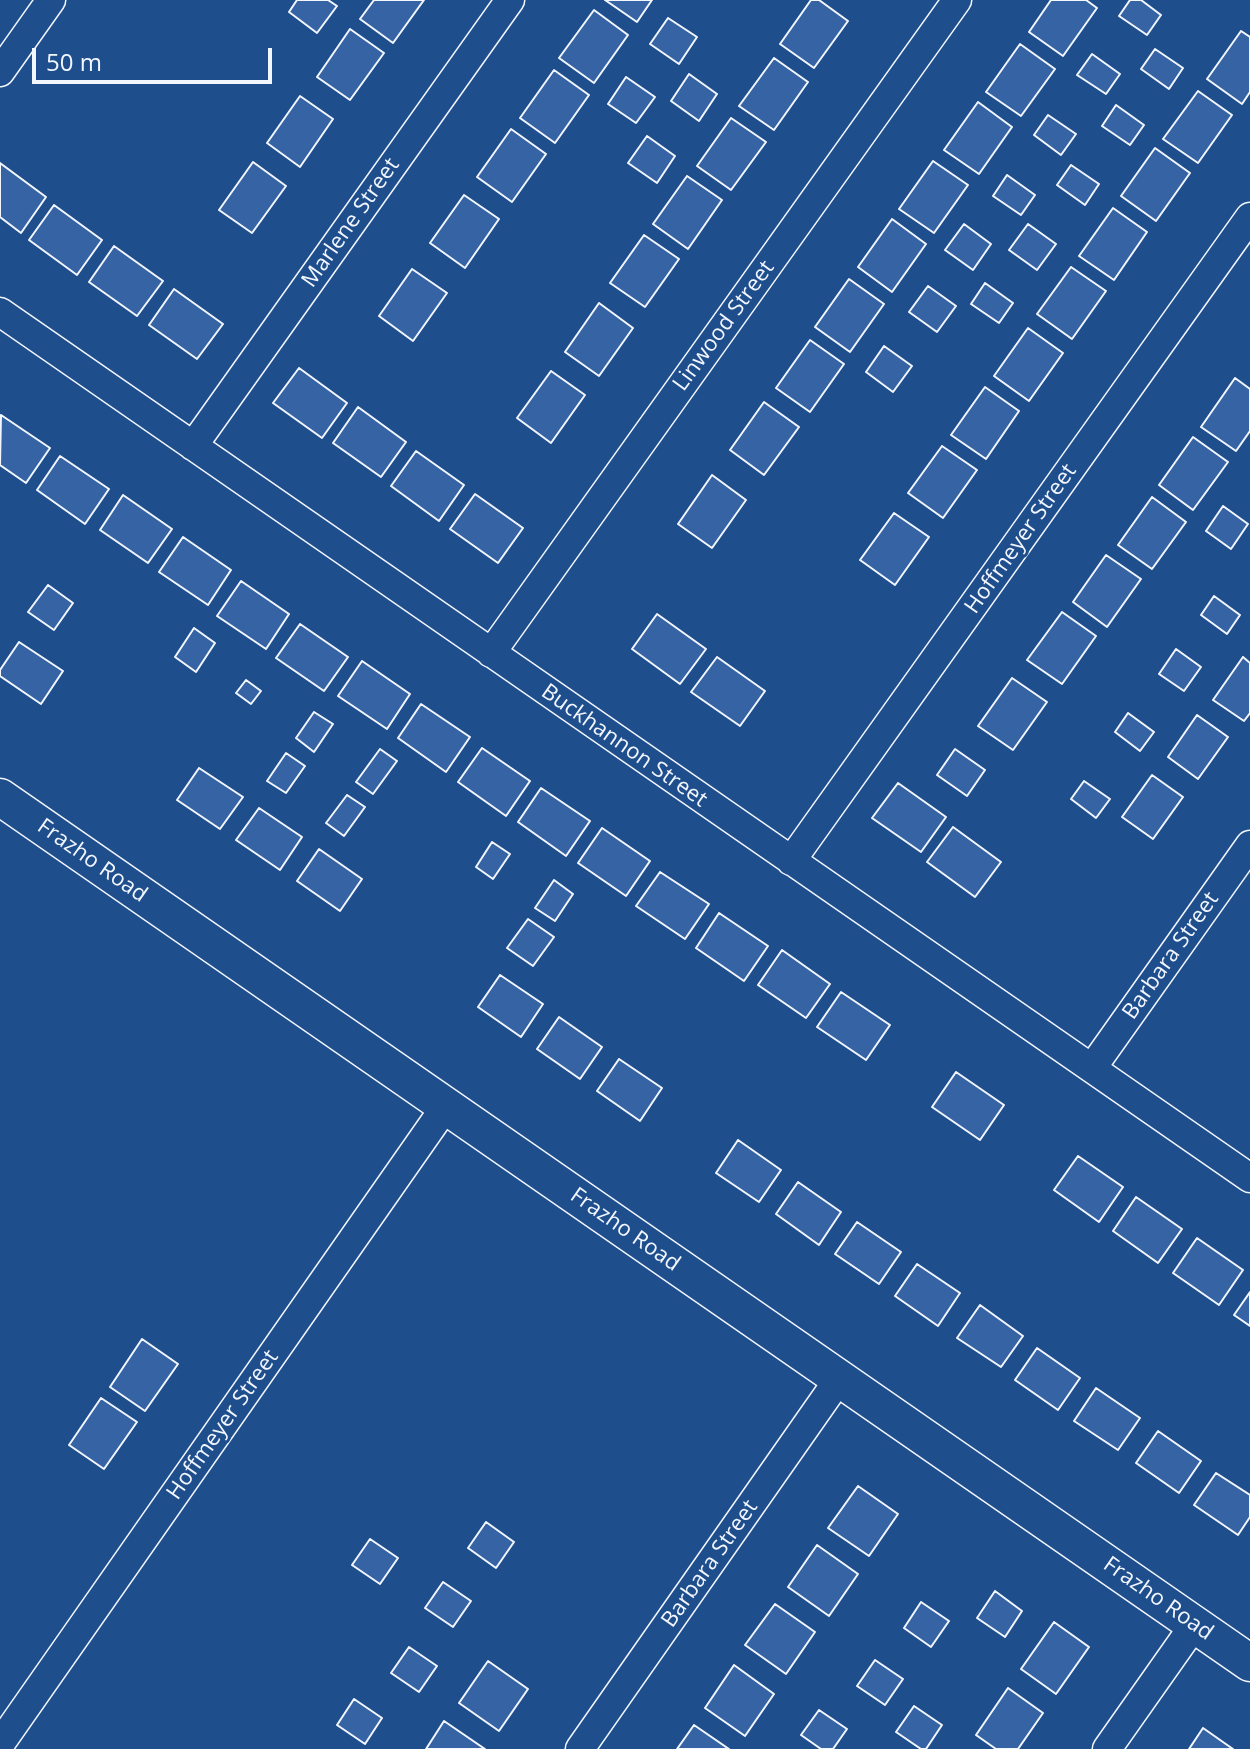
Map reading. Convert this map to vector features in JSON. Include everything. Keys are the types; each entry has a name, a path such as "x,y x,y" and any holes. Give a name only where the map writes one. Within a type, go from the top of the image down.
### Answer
{"street":[{"path":"0,72 51,0"},
{"name":"Marlene Street","path":"193,446 510,0"},
{"name":"Linwood Street","path":"491,653 957,0"},
{"name":"Hoffmeyer Street","path":"791,861 1250,217"},
{"name":"Buckhannon Street","path":"0,312 1250,1178"},
{"name":"Frazho Road","path":"0,797 1250,1663"},
{"name":"Barbara Street","path":"1092,1068 1250,845"},
{"name":"Hoffmeyer Street","path":"0,1744 446,1106"},
{"name":"Barbara Street","path":"580,1749 839,1379"},
{"path":"1107,1749 1195,1624"}],"building":[{"path":"297,0 328,0 337,6 317,33 289,12"},
{"path":"374,0 424,0 393,43 360,19"},
{"path":"605,0 652,0 637,22"},
{"path":"811,0 819,0 848,21 814,68 780,44"},
{"path":"1051,0 1086,0 1097,8 1063,56 1029,32"},
{"path":"1130,0 1141,0 1161,15 1147,35 1119,16"},
{"path":"594,10 628,35 594,83 559,58"},
{"path":"668,18 697,37 679,64 650,44"},
{"path":"350,29 384,53 350,100 317,77"},
{"path":"1241,31 1250,37 1250,92 1242,104 1207,79"},
{"path":"1020,44 1055,69 1021,116 986,92"},
{"path":"1155,49 1183,68 1169,89 1141,69"},
{"path":"1092,54 1120,74 1106,94 1077,75"},
{"path":"774,58 808,82 774,130 739,106"},
{"path":"554,70 589,95 555,143 520,118"},
{"path":"689,74 717,94 699,121 671,101"},
{"path":"626,77 655,97 636,123 608,104"},
{"path":"1198,91 1232,115 1198,163 1163,139"},
{"path":"300,96 333,119 300,167 267,143"},
{"path":"978,102 1012,127 979,174 944,150"},
{"path":"1116,105 1144,125 1130,145 1102,126"},
{"path":"1048,115 1076,134 1061,155 1034,135"},
{"path":"731,118 766,142 731,190 697,166"},
{"path":"511,129 546,154 512,202 477,177"},
{"path":"647,136 675,156 657,183 628,163"},
{"path":"1155,148 1190,173 1156,221 1121,196"},
{"path":"933,161 968,185 934,233 899,209"},
{"path":"253,162 286,186 252,233 219,210"},
{"path":"0,163 46,197 21,233 0,217"},
{"path":"1071,165 1099,184 1085,205 1057,185"},
{"path":"1007,175 1035,195 1021,215 993,196"},
{"path":"687,176 722,200 688,249 653,224"},
{"path":"464,195 499,219 465,268 430,243"},
{"path":"54,205 102,240 77,275 29,240"},
{"path":"1113,208 1147,232 1114,280 1079,256"},
{"path":"892,219 926,244 892,292 858,267"},
{"path":"964,224 991,244 973,270 945,250"},
{"path":"1028,224 1056,244 1037,270 1009,250"},
{"path":"644,235 679,259 645,307 610,283"},
{"path":"114,246 163,281 137,316 89,282"},
{"path":"1071,267 1106,291 1072,339 1037,314"},
{"path":"412,269 447,293 413,341 379,316"},
{"path":"849,279 884,304 850,352 815,327"},
{"path":"985,283 1013,303 999,323 971,304"},
{"path":"928,286 956,306 937,332 909,312"},
{"path":"174,289 223,324 197,359 149,325"},
{"path":"599,303 633,328 599,376 565,352"},
{"path":"1028,328 1063,353 1029,401 994,376"},
{"path":"810,340 844,364 810,412 776,388"},
{"path":"884,346 912,366 893,392 866,372"},
{"path":"299,368 347,403 322,438 273,403"},
{"path":"551,371 585,395 551,443 517,418"},
{"path":"1235,378 1250,389 1250,431 1236,451 1201,427"},
{"path":"985,387 1019,411 986,459 951,435"},
{"path":"764,402 799,427 764,475 730,450"},
{"path":"358,407 406,442 381,477 333,443"},
{"path":"1,415 50,448 26,483 0,465"},
{"path":"1193,437 1228,462 1193,510 1159,485"},
{"path":"942,446 977,470 943,518 908,493"},
{"path":"416,451 464,485 439,521 391,486"},
{"path":"60,456 109,489 85,524 37,490"},
{"path":"712,475 746,500 712,548 678,524"},
{"path":"475,494 523,528 498,563 450,529"},
{"path":"123,495 172,529 148,563 100,530"},
{"path":"1152,497 1186,522 1152,569 1118,545"},
{"path":"1223,506 1248,524 1231,549 1206,531"},
{"path":"894,513 929,537 895,585 860,560"},
{"path":"183,537 231,570 208,605 159,572"},
{"path":"1106,555 1141,579 1107,627 1073,602"},
{"path":"241,581 289,614 266,649 217,616"},
{"path":"48,585 73,603 54,630 28,612"},
{"path":"1214,596 1240,615 1227,634 1201,615"},
{"path":"1062,612 1096,636 1062,684 1027,660"},
{"path":"657,614 706,649 680,684 632,649"},
{"path":"300,624 348,657 324,691 276,658"},
{"path":"194,628 215,643 196,672 175,657"},
{"path":"19,642 63,671 41,704 0,676 0,670"},
{"path":"1176,649 1201,667 1184,691 1159,674"},
{"path":"717,657 765,691 740,726 691,692"},
{"path":"1243,657 1250,663 1250,713 1244,721 1213,700"},
{"path":"362,661 410,694 387,729 338,696"},
{"path":"1012,678 1047,702 1013,750 978,726"},
{"path":"246,680 261,691 251,704 236,693"},
{"path":"421,704 470,737 446,772 398,738"},
{"path":"314,712 333,724 314,752 296,738"},
{"path":"1128,713 1154,732 1140,751 1115,732"},
{"path":"1197,715 1228,737 1198,779 1168,757"},
{"path":"482,748 530,781 506,816 458,782"},
{"path":"380,749 397,761 373,794 356,782"},
{"path":"955,749 985,770 967,796 937,775"},
{"path":"286,753 305,766 286,793 267,781"},
{"path":"199,768 243,797 220,829 177,800"},
{"path":"1152,775 1183,797 1153,839 1122,817"},
{"path":"1084,781 1110,799 1096,818 1071,799"},
{"path":"898,783 946,817 921,852 872,818"},
{"path":"541,788 590,821 566,856 518,822"},
{"path":"347,795 365,807 344,836 326,823"},
{"path":"259,808 302,837 280,870 236,840"},
{"path":"953,827 1001,862 975,897 927,862"},
{"path":"602,828 650,861 626,896 578,863"},
{"path":"492,842 510,854 493,879 476,867"},
{"path":"319,849 362,879 340,911 297,881"},
{"path":"660,872 709,904 685,939 636,906"},
{"path":"554,880 573,894 555,921 535,908"},
{"path":"719,913 768,946 744,981 696,948"},
{"path":"528,919 554,937 533,966 507,948"},
{"path":"782,950 830,984 806,1018 758,985"},
{"path":"500,975 543,1004 521,1037 478,1007"},
{"path":"841,992 890,1025 866,1060 817,1027"},
{"path":"559,1017 602,1047 580,1079 537,1049"},
{"path":"619,1059 662,1088 640,1121 597,1091"},
{"path":"956,1072 1004,1105 980,1140 932,1107"},
{"path":"738,1140 781,1170 759,1202 716,1173"},
{"path":"1078,1156 1123,1187 1099,1222 1054,1190"},
{"path":"798,1182 841,1212 819,1245 776,1214"},
{"path":"1136,1197 1182,1229 1158,1263 1113,1231"},
{"path":"857,1222 901,1252 879,1284 835,1254"},
{"path":"1197,1238 1243,1270 1219,1305 1173,1273"},
{"path":"917,1264 960,1293 938,1326 895,1296"},
{"path":"1250,1292 1250,1326 1234,1315"},
{"path":"980,1305 1023,1336 1001,1367 957,1338"},
{"path":"142,1339 178,1364 145,1411 110,1387"},
{"path":"1037,1348 1080,1378 1058,1410 1015,1380"},
{"path":"1096,1388 1140,1418 1118,1450 1074,1421"},
{"path":"101,1398 137,1422 104,1469 69,1445"},
{"path":"1158,1431 1201,1461 1179,1493 1136,1463"},
{"path":"1216,1473 1250,1495 1250,1517 1238,1535 1194,1505"},
{"path":"858,1486 898,1514 869,1556 828,1528"},
{"path":"486,1522 514,1542 496,1568 468,1548"},
{"path":"370,1539 398,1558 380,1584 352,1565"},
{"path":"817,1545 858,1574 829,1616 788,1587"},
{"path":"443,1582 471,1601 453,1627 425,1608"},
{"path":"995,1591 1022,1611 1005,1637 977,1618"},
{"path":"921,1602 949,1621 931,1647 904,1628"},
{"path":"775,1604 815,1632 786,1674 745,1645"},
{"path":"1054,1622 1089,1647 1056,1694 1021,1669"},
{"path":"409,1647 437,1666 419,1692 391,1673"},
{"path":"875,1660 903,1679 885,1705 857,1686"},
{"path":"488,1661 528,1689 499,1731 459,1703"},
{"path":"734,1665 774,1694 745,1736 705,1708"},
{"path":"1008,1688 1043,1713 1018,1749 996,1749 976,1735"},
{"path":"354,1699 382,1718 365,1744 337,1725"},
{"path":"914,1706 942,1725 926,1749 921,1749 896,1732"},
{"path":"819,1710 847,1729 833,1749 821,1749 801,1735"},
{"path":"444,1721 485,1749 426,1749"},
{"path":"694,1725 729,1749 677,1749"},
{"path":"1203,1728 1233,1749 1189,1749"}]}
